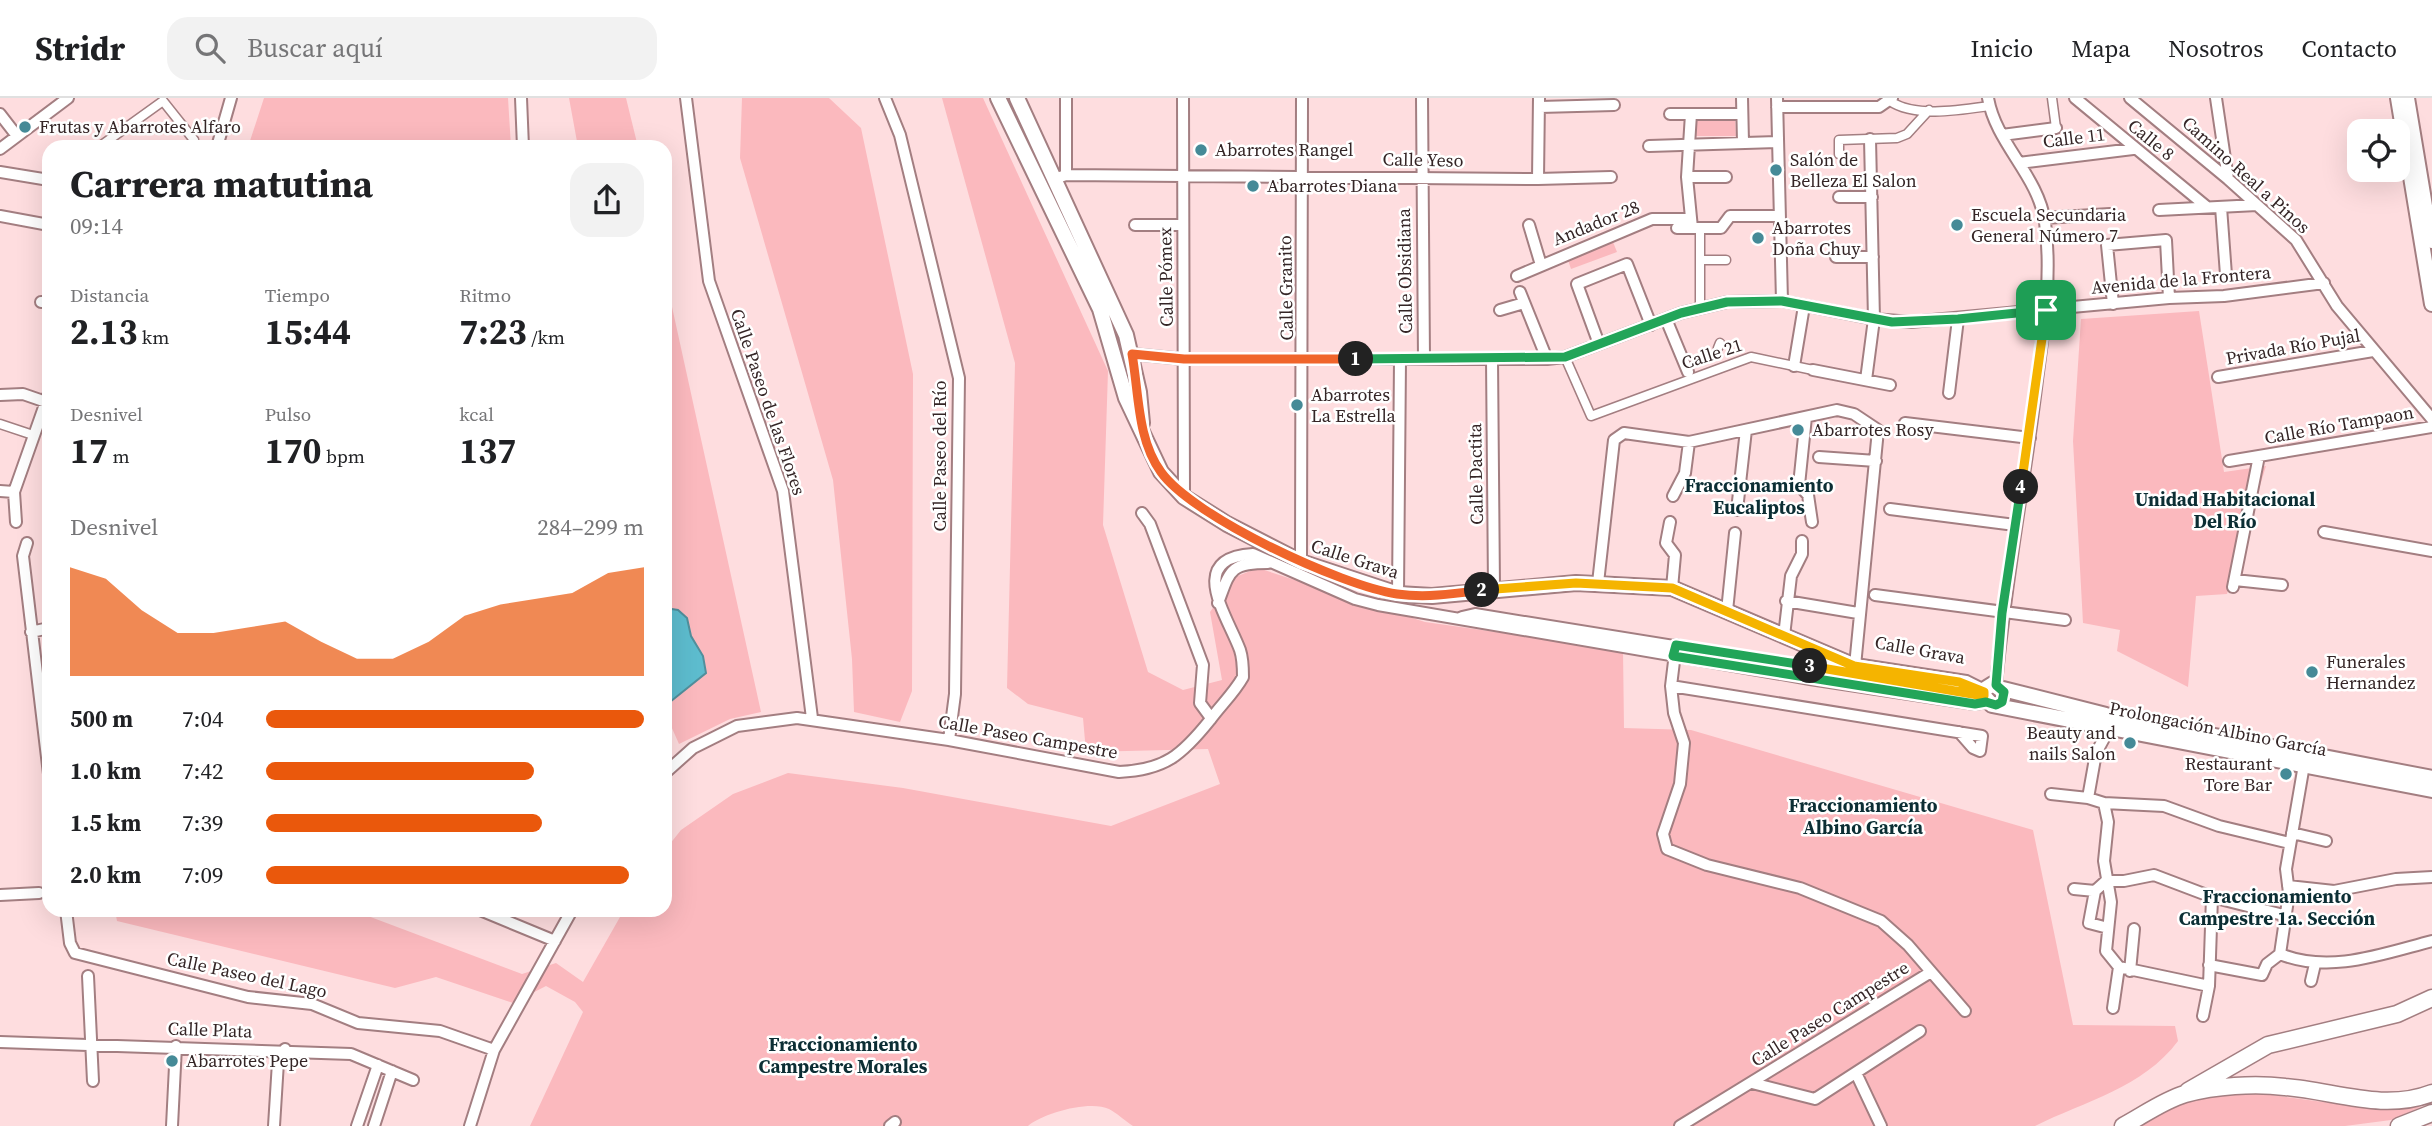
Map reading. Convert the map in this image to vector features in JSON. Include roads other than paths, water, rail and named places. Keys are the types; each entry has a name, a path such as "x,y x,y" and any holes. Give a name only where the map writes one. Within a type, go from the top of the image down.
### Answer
{"main road":[{"name":"Calle Grava","path":"998,98 1100,309 1126,398 1161,472 1184,497 1227,524 1301,562 1398,594 1432,596 1494,588 1598,583 1672,588 1855,669 1953,675 1991,693"},
{"name":"Calle Grava","path":"1017,98 1060,177 1115,306 1132,354 1143,435"},
{"path":"2400,98 2432,272"},
{"path":"2400,98 2431,300"},
{"name":"Prolongación Albino García","path":"1991,693 2113,722 2305,760 2432,790"},
{"name":"Prolongación Albino García","path":"2305,760 2432,778"},
{"path":"2123,1126 2183,1095 2268,1045 2397,1014 2432,998"},
{"path":"2183,1095 2246,1086 2320,1091 2374,1102 2412,1101 2432,1093"},
{"path":"2399,1126 2432,1113"}],"street":[{"path":"47,98 54,108"},
{"path":"0,149 68,98"},
{"path":"521,98 523,140"},
{"name":"Calle Paseo de las Flores","path":"686,98 709,281 783,491 812,718"},
{"name":"Calle Paseo del Río","path":"885,98 900,135 959,378 955,694 949,740"},
{"path":"1060,177 1066,98"},
{"name":"Calle Pómex","path":"1183,98 1184,497"},
{"name":"Calle Granito","path":"1301,562 1304,359 1302,98"},
{"name":"Calle Obsidiana","path":"1422,98 1424,359"},
{"path":"1742,98 1742,142"},
{"path":"2002,135 2056,128 2052,98"},
{"name":"Calle 8","path":"2075,98 2207,208"},
{"name":"Camino Real a Pinos","path":"2130,98 2228,178 2296,240 2337,306 2432,419"},
{"path":"2216,98 2228,178"},
{"path":"2400,98 2432,242"},
{"path":"219,140 230,99"},
{"path":"1782,301 1777,216 1777,103 1879,107 1891,100 1901,109 1929,110 1988,102 2002,135 2036,191 2044,218 2049,281 2030,438 1991,693"},
{"path":"109,140 163,101 194,140"},
{"path":"1538,179 1540,102 1614,105"},
{"path":"1839,154 1839,139 1897,138 1906,134 1929,110"},
{"path":"0,114 17,136"},
{"path":"1670,114 1742,114"},
{"path":"1691,114 1687,177 1700,260 1700,307"},
{"path":"1866,380 1874,319 1870,139"},
{"path":"1648,146 1777,142"},
{"name":"Calle 11","path":"2019,163 2133,149"},
{"path":"0,172 42,179"},
{"name":"Calle Yeso","path":"1060,177 1611,177"},
{"path":"1687,177 1726,177"},
{"path":"1839,197 1872,197"},
{"path":"2159,210 2257,205"},
{"path":"2221,207 2226,275"},
{"path":"2044,218 2110,214"},
{"path":"0,216 42,224"},
{"name":"Andador 28","path":"1517,276 1653,219 1721,228 1730,216 1777,216"},
{"path":"1135,225 1182,225"},
{"path":"1529,225 1541,265"},
{"name":"Andador 28","path":"1677,228 1694,225"},
{"path":"2113,304 2107,245 2166,240 2169,298"},
{"path":"1836,257 1873,257"},
{"path":"1700,260 1726,260"},
{"path":"1599,344 1577,284 1627,264 1651,325"},
{"name":"Avenida de la Frontera","path":"1132,354 1184,359 1547,359 1565,357 1700,307 1727,302 1782,301 1892,322 1958,319 2169,298 2204,298 2323,283"},
{"path":"1520,292 1547,359"},
{"path":"1500,310 1524,303"},
{"path":"1794,366 1804,306"},
{"path":"1666,319 1688,372"},
{"path":"1949,393 1958,319"},
{"name":"Privada Río Pujal","path":"2218,377 2373,351"},
{"name":"Calle 21","path":"1565,357 1591,416 1751,357 1890,385"},
{"name":"Calle Dactita","path":"1492,359 1494,588"},
{"name":"Calle Obsidiana","path":"1398,594 1400,360"},
{"path":"0,395 23,394 42,398"},
{"path":"1598,583 1614,440 1624,433 1689,442 1837,410 1862,419 1878,430 1858,613 1855,669"},
{"path":"16,522 14,492 42,413"},
{"path":"1806,417 1799,485 1808,495 1812,522"},
{"path":"1905,423 2030,438"},
{"path":"0,425 33,435"},
{"name":"Calle Río Tampaon","path":"2282,585 2234,584 2259,456 2432,427"},
{"path":"1737,510 1746,430"},
{"path":"1673,496 1685,473 1689,442"},
{"path":"2229,461 2259,456"},
{"path":"1819,457 1876,461"},
{"path":"0,491 14,492"},
{"path":"1890,509 2015,526"},
{"path":"1142,513 1150,524 1203,665 1200,703 1211,718"},
{"path":"1670,522 1666,544 1675,555 1672,588"},
{"path":"2323,532 2432,551"},
{"path":"1727,611 1735,533"},
{"path":"1784,636 1786,601 1791,576 1802,554 1802,541"},
{"path":"27,543 23,556 42,719"},
{"name":"Calle Paseo Campestre","path":"672,766 693,747 737,726 812,718 1119,772 1146,771 1173,759 1194,740 1243,677 1240,650 1218,603 1214,580 1219,568 1236,555 1253,554 1354,599 1455,619 1475,614 1731,660 1822,681 1855,669"},
{"path":"1874,595 2065,620"},
{"path":"1786,601 1858,613"},
{"path":"31,632 42,630"},
{"name":"Calle Paseo Campestre","path":"1675,650 1671,686 1674,713 1684,743 1680,784 1663,834 1667,849 1707,865 1800,888 1881,921 1908,945 1965,1011"},
{"name":"Calle Paseo Campestre","path":"1731,660 1855,669 1975,704 1991,693"},
{"path":"1822,681 1824,668"},
{"path":"1671,686 1982,736"},
{"path":"2088,798 2095,753 2113,722"},
{"path":"2209,965 2262,975 2267,964 2280,954 2287,916 2286,869 2305,760"},
{"path":"2051,794 2088,798 2104,803 2164,806 2219,826 2326,841"},
{"path":"2104,803 2108,821 2104,861 2111,902 2106,951 2124,969 2208,986"},
{"path":"2108,928 2089,923 2095,891 2106,881 2124,881 2154,875 2212,897 2287,916"},
{"path":"2288,886 2334,891 2396,879 2432,877"},
{"path":"2074,888 2095,891"},
{"path":"0,895 39,893"},
{"path":"2203,1016 2208,986 2212,897"},
{"name":"Calle Paseo del Lago","path":"67,917 70,943 75,953 248,997 312,1004 358,1023 440,1031 494,1050"},
{"path":"497,917 555,941"},
{"path":"470,1126 494,1050 568,917"},
{"path":"2113,1008 2134,929"},
{"path":"2280,954 2315,964 2343,962 2432,941"},
{"path":"2311,981 2315,964"},
{"name":"Calle Paseo Campestre","path":"1752,1083 1931,972"},
{"path":"88,976 93,1081"},
{"name":"Calle Paseo Campestre","path":"1752,1083 1815,1099 1920,1031"},
{"name":"Calle Plata","path":"0,1042 285,1049 351,1054 413,1080"},
{"path":"172,1126 176,1046"},
{"path":"264,1049 278,1062"},
{"path":"274,1126 278,1062 285,1049"},
{"path":"357,1126 378,1065"},
{"path":"374,1126 392,1071"},
{"path":"1856,1073 1881,1126"},
{"path":"1680,1126 1752,1083"}],"water":[{"path":"672,609 678,610 687,618 691,636 703,656 706,673 672,700"}],"place":[{"name":"Frutas y Abarrotes Alfaro","path":"25,127"},
{"name":"Abarrotes Rangel","path":"1201,150"},
{"name":"Salón de Belleza El Salon","path":"1776,170"},
{"name":"Abarrotes Diana","path":"1253,186"},
{"name":"Escuela Secundaria General Número 7","path":"1957,225"},
{"name":"Abarrotes Doña Chuy","path":"1758,238"},
{"name":"Abarrotes La Estrella","path":"1297,405"},
{"name":"Abarrotes Rosy","path":"1798,430"},
{"name":"Funerales Hernandez","path":"2312,672"},
{"name":"Beauty and nails Salon","path":"2130,743"},
{"name":"Restaurant Tore Bar","path":"2286,774"},
{"name":"Abarrotes Pepe","path":"172,1061"}],"district":[{"name":"Fraccionamiento Eucaliptos","path":"1759,496"},
{"name":"Unidad Habitacional Del Río","path":"2225,510"},
{"name":"Fraccionamiento Albino García","path":"1863,816"},
{"name":"Fraccionamiento Campestre 1a. Sección","path":"2277,907"},
{"name":"Fraccionamiento Campestre Morales","path":"843,1055"}]}
